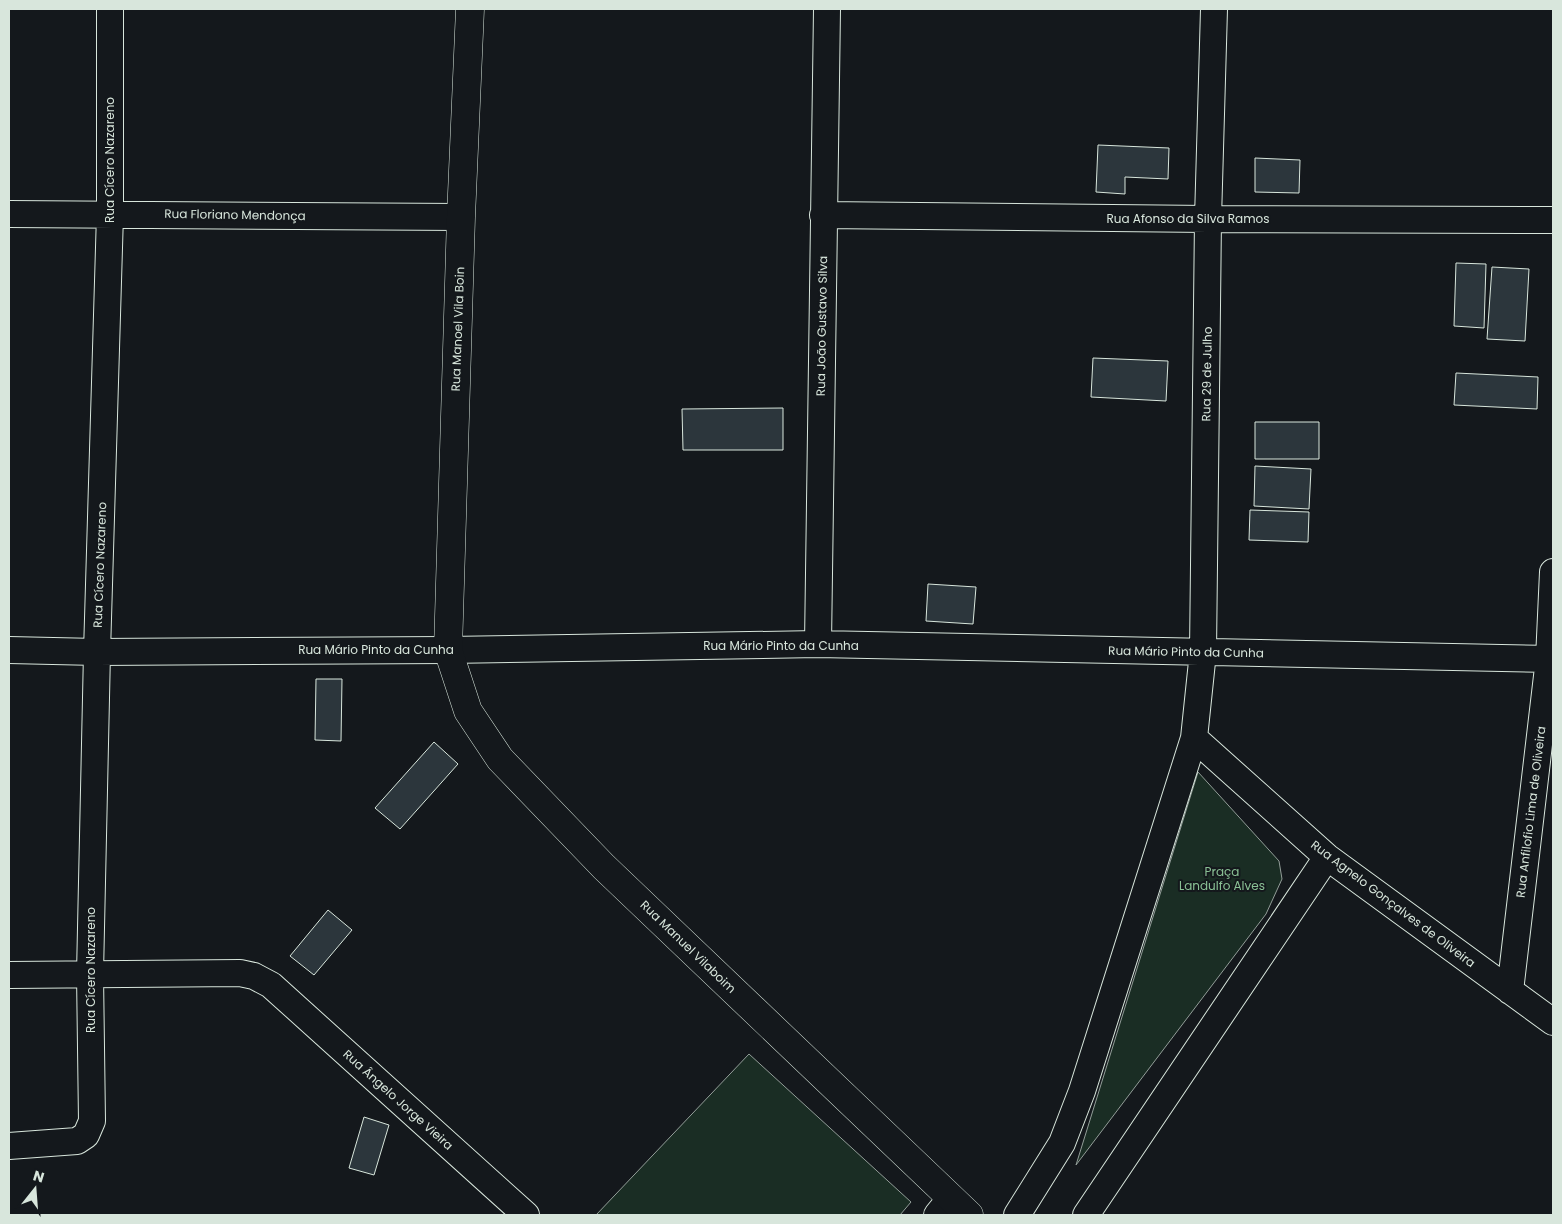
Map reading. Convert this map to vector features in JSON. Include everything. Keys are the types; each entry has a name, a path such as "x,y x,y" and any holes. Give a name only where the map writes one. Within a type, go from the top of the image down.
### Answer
{"main road":[{"name":"Rua Manoel Vila Boin","path":"448,650 461,217 470,9"},
{"name":"Rua Manuel Vilaboim","path":"448,650 468,710 500,759 604,867 952,1210"}],"street":[{"name":"Rua Cícero Nazareno","path":"9,1146 77,1141 86,1135 92,1121 90,974 110,214 110,9"},
{"name":"Rua João Gustavo Silva","path":"818,644 827,9"},
{"name":"Rua 29 de Julho","path":"1194,738 1204,652 1208,219 1214,9"},
{"name":"Rua Floriano Mendonça","path":"9,214 461,217"},
{"name":"Rua Afonso da Silva Ramos","path":"824,215 1553,220"},
{"name":"Rua Anfilofio Lima de Oliveira","path":"1510,991 1551,659 1553,572"},
{"name":"Rua Mário Pinto da Cunha","path":"9,650 97,652 448,650 818,644 1551,659"},
{"name":"Rua Agnelo Gonçalves de Oliveira","path":"1194,738 1327,857 1553,1022"},
{"path":"1017,1215 1062,1143 1082,1092 1194,738"},
{"path":"1086,1215 1327,857"},
{"name":"Rua Ângelo Jorge Vieira","path":"9,975 240,973 254,976 271,985 526,1215"}],"green space":[{"name":"Praça Landulfo Alves","path":"1198,772 1279,861 1282,879 1266,914 1076,1165"},
{"path":"749,1054 911,1202 900,1215 596,1215"}],"building":[{"path":"1098,145 1169,148 1168,179 1125,177 1125,194 1096,192"},
{"path":"1255,158 1300,160 1299,193 1255,192"},
{"path":"1456,263 1486,264 1484,328 1454,326"},
{"path":"1492,267 1529,269 1525,341 1487,339"},
{"path":"1093,358 1168,361 1166,401 1091,397"},
{"path":"1456,373 1538,377 1537,409 1454,405"},
{"path":"783,408 783,450 683,450 682,409"},
{"path":"1255,422 1319,422 1319,459 1255,459"},
{"path":"1255,466 1311,469 1309,509 1254,506"},
{"path":"1250,510 1309,512 1308,542 1249,540"},
{"path":"928,584 976,587 973,624 926,621"},
{"path":"316,679 342,679 341,741 315,740"},
{"path":"434,742 458,764 400,829 375,808"},
{"path":"328,910 352,930 314,975 290,956"},
{"path":"364,1117 389,1125 374,1175 349,1168"}]}
